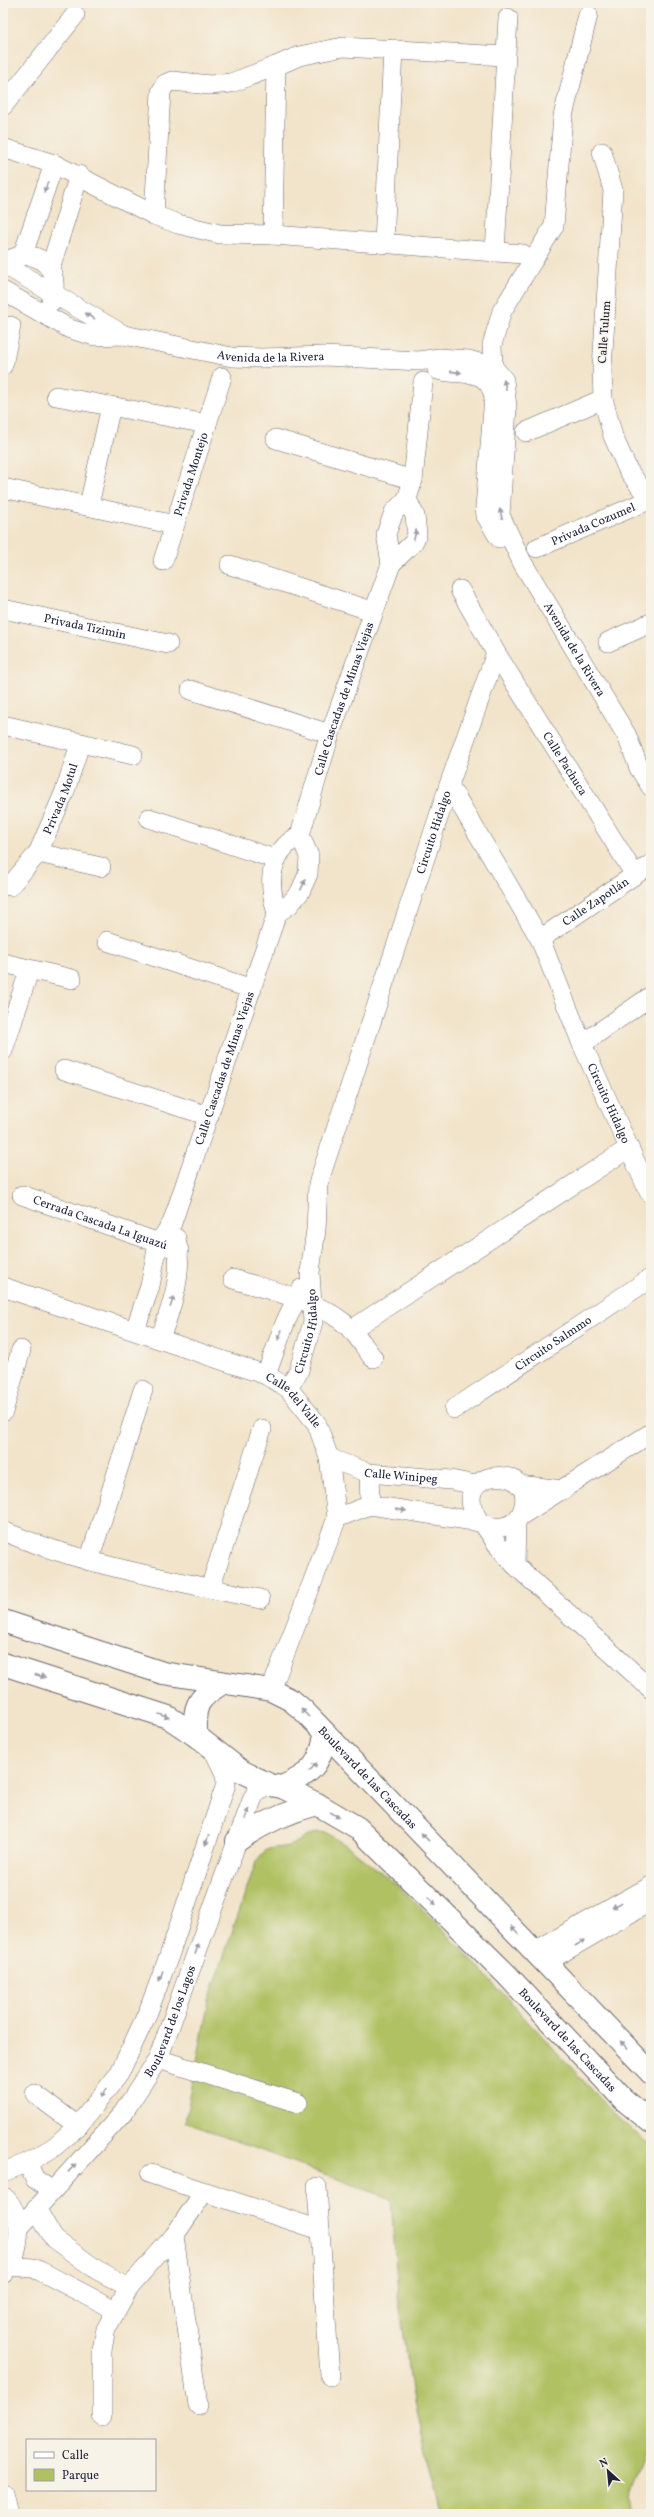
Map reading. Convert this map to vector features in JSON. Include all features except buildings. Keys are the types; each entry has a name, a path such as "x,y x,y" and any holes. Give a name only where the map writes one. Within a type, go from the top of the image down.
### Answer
{"main road":[{"name":"Boulevard de las Cascadas","path":"3,1621 163,1673 220,1684 271,1690 291,1700 325,1733 651,2073"},
{"name":"Boulevard de las Cascadas","path":"3,1664 168,1717 241,1771 317,1804 358,1828 508,1975 623,2099 651,2122"},
{"path":"194,1735 196,1706 204,1694 220,1684"},
{"path":"276,1786 302,1778 316,1765 323,1752 325,1733"},
{"path":"237,1841 272,1820 293,1810 317,1804"}],"street":[{"path":"3,106 75,15"},
{"path":"493,367 492,345 502,311 554,226 563,116 588,15"},
{"path":"495,252 508,18"},
{"path":"154,215 161,92 165,84 172,81 210,85 231,83 299,56 320,50 342,47 505,56"},
{"path":"384,244 393,49"},
{"path":"273,235 276,66"},
{"path":"3,148 54,164 79,175 154,215 178,224 220,234 273,235 523,254"},
{"name":"Calle Tulum","path":"602,152 613,190 602,369 603,399 613,436 628,470 650,501"},
{"path":"23,254 54,164"},
{"path":"50,269 79,175"},
{"path":"3,263 23,254 33,255 44,261 50,269 54,280 54,294 46,317"},
{"name":"Avenida de la Rivera","path":"3,263 124,335"},
{"name":"Avenida de la Rivera","path":"3,291 70,330 94,336 124,335 232,357 262,358 324,356 419,361 439,358 469,360 493,367 504,380 507,407 500,514 522,562 628,736 639,768 651,787"},
{"path":"3,365 11,326"},
{"name":"Avenida de la Rivera","path":"419,361 439,370 477,375 492,388 494,397 485,506 486,516 504,546 522,562"},
{"name":"Privada Montejo","path":"163,561 222,377"},
{"path":"391,564 386,534 394,512 407,499 413,480 422,382"},
{"name":"Privada Montejo","path":"56,396 207,424"},
{"path":"526,432 603,399"},
{"path":"89,505 111,406"},
{"path":"276,439 413,480"},
{"name":"Privada Montejo","path":"3,488 174,524"},
{"name":"Calle Cascadas de Minas Viejas","path":"300,835 330,734 372,611 391,564 413,543 417,535 415,516 407,499"},
{"name":"Privada Cozumel","path":"537,548 650,501"},
{"path":"230,565 372,611"},
{"name":"Calle Pachuca","path":"460,590 496,653 635,875"},
{"name":"Privada Tizimin","path":"3,609 168,644"},
{"path":"608,642 649,628"},
{"name":"Circuito Hidalgo","path":"266,1375 304,1302 316,1230 318,1184 449,785 496,653"},
{"path":"192,690 330,734"},
{"path":"3,725 133,755"},
{"name":"Avenida de la Rivera","path":"628,736 651,760"},
{"name":"Privada Motul","path":"10,886 38,853 65,791 80,744"},
{"name":"Circuito Hidalgo","path":"351,1330 629,1148 582,1044 540,939 449,785"},
{"path":"149,818 276,859"},
{"path":"300,835 309,856 308,874 300,892 289,905 277,913 270,885 276,859 290,841 300,835"},
{"path":"38,853 101,867"},
{"name":"Calle Zapotlán","path":"540,939 651,864"},
{"name":"Calle Cascadas de Minas Viejas","path":"135,1330 150,1286 158,1244 172,1223 277,913"},
{"path":"107,941 252,989"},
{"path":"3,963 72,979"},
{"path":"3,1051 29,970"},
{"path":"582,1044 651,996"},
{"path":"64,1070 209,1116"},
{"path":"629,1148 648,1192"},
{"name":"Cerrada Cascada La Iguazú","path":"22,1195 158,1244 179,1250"},
{"path":"160,1339 177,1288 179,1250 172,1223"},
{"name":"Circuito Salmmo","path":"454,1409 651,1278"},
{"path":"233,1279 304,1302 333,1316 351,1330 373,1358"},
{"name":"Calle del Valle","path":"3,1287 266,1375 288,1388 317,1424 329,1458 337,1518 271,1690"},
{"name":"Circuito Hidalgo","path":"288,1388 298,1373 313,1322 304,1302"},
{"path":"3,1412 22,1350"},
{"path":"89,1561 143,1390"},
{"path":"210,1588 262,1429"},
{"path":"337,1518 370,1505 482,1523 495,1528 506,1527 651,1433"},
{"name":"Calle Winipeg","path":"329,1458 369,1473 451,1480 476,1485"},
{"path":"369,1473 370,1505"},
{"path":"515,1564 518,1518 524,1500 519,1485 512,1479 493,1475 484,1478 476,1485 471,1498 472,1511 499,1547 515,1564 651,1690"},
{"path":"519,1485 563,1490"},
{"path":"3,1531 40,1547 89,1561 260,1599"},
{"name":"Boulevard de los Lagos","path":"3,2172 27,2163 54,2147 78,2126 119,2074 148,2012 169,1956 226,1784 225,1774 214,1751"},
{"name":"Boulevard de los Lagos","path":"18,2228 51,2190 123,2114 158,2059 256,1792 276,1786"},
{"path":"540,1957 651,1886"},
{"path":"540,1957 651,1901"},
{"path":"158,2059 298,2103"},
{"path":"35,2094 78,2126"},
{"path":"27,2163 35,2179 51,2190"},
{"path":"151,2174 320,2230"},
{"path":"317,2187 330,2376"},
{"path":"102,2416 102,2339 115,2310 129,2287 174,2236 204,2192"},
{"path":"3,2196 15,2213 18,2228 18,2244 6,2270 32,2268 115,2310"},
{"path":"36,2208 54,2239 97,2270 129,2287"},
{"path":"174,2236 198,2405"},
{"path":"3,2493 8,2514"}],"green space":[{"path":"318,1832 327,1833 350,1848 396,1884 442,1928 619,2119 651,2146 651,2435 628,2495 631,2514 442,2514 412,2390 398,2296 391,2199 185,2122 209,2000 256,1862 265,1851 269,1849 293,1844"}]}
